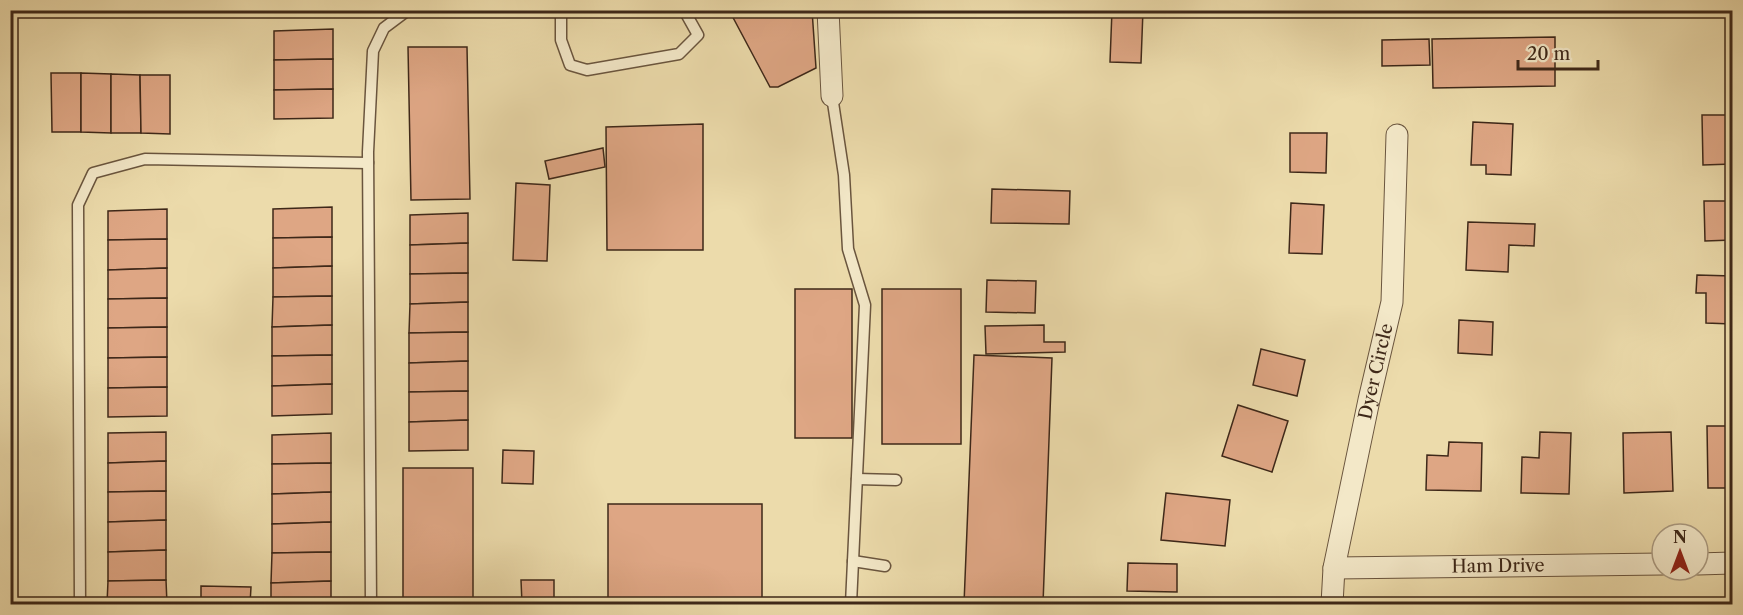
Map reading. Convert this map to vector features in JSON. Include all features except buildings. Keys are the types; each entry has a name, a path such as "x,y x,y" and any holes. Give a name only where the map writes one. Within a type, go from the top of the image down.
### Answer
{"street":[{"path":"828,10 832,96"},
{"name":"Dyer Circle","path":"1332,604 1334,568 1392,302 1397,135"},
{"path":"1710,564 1732,563"},
{"name":"Ham Drive","path":"1334,568 1650,564"}],"lane":[{"path":"371,604 368,163 373,51 384,28 408,10"},
{"path":"561,10 561,40 570,65 587,70 679,54 698,35 684,10"},
{"path":"832,96 844,175 848,249 865,305 851,604"},
{"path":"80,604 78,205 93,173 145,159 368,163"},
{"path":"857,479 896,480"},
{"path":"853,561 885,566"}]}
